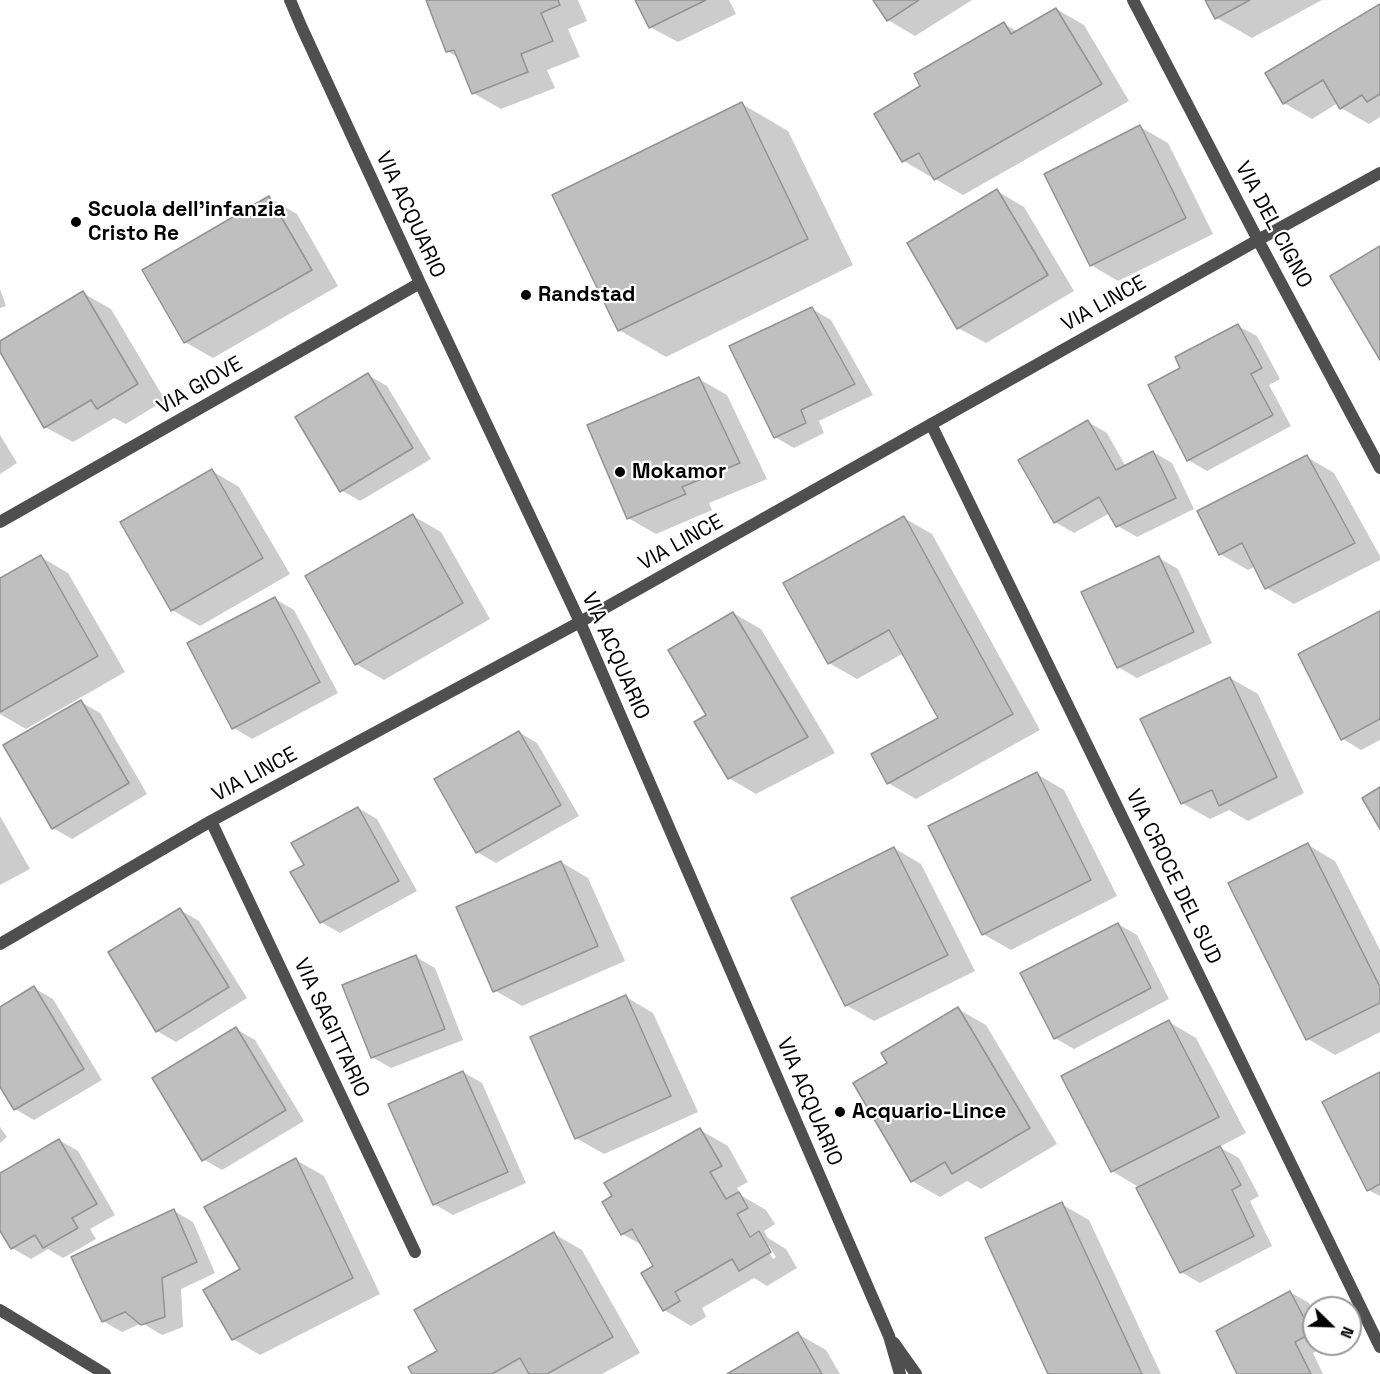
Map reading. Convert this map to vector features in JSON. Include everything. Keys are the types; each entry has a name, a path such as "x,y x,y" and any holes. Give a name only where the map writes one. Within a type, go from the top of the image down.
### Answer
{"street":[{"name":"VIA ACQUARIO","path":"290,0 580,622 889,1336 900,1374"},
{"name":"VIA DEL CIGNO","path":"1132,0 1380,468"},
{"name":"VIA LINCE","path":"0,944 211,821 580,622 1380,173"},
{"name":"VIA GIOVE","path":"0,522 420,283"},
{"name":"VIA CROCE DEL SUD","path":"931,424 1380,1347"},
{"name":"VIA SAGITTARIO","path":"211,821 415,1252"},
{"path":"0,1310 105,1374"},
{"name":"VIA ACQUARIO","path":"889,1336 916,1374"}],"building":[{"path":"426,0 558,0 560,5 541,13 553,41 521,54 528,72 472,94 454,50 446,52"},
{"path":"635,0 706,0 649,28"},
{"path":"873,0 919,0 887,21"},
{"path":"1205,0 1250,0 1215,19"},
{"path":"1380,4 1380,94 1367,102 1362,95 1340,109 1323,80 1283,104 1265,73"},
{"path":"1056,8 1102,84 934,180 919,153 902,162 874,114 920,86 914,74 1004,22 1011,34"},
{"path":"742,102 808,239 618,331 552,195"},
{"path":"1140,125 1186,218 1090,266 1044,174"},
{"path":"997,189 1048,275 957,329 907,243"},
{"path":"269,196 312,270 184,343 142,270"},
{"path":"1380,246 1380,360 1330,276"},
{"path":"83,291 138,384 97,409 91,400 44,428 0,352 0,341"},
{"path":"812,307 855,384 801,410 806,423 774,438 729,346"},
{"path":"1238,324 1262,368 1251,374 1273,415 1187,461 1148,385 1180,368 1175,357"},
{"path":"368,373 413,448 340,492 295,417"},
{"path":"699,377 740,463 682,487 686,494 627,519 587,425"},
{"path":"1088,420 1116,470 1153,451 1176,498 1116,527 1099,497 1054,523 1018,460"},
{"path":"1307,455 1355,543 1265,589 1242,543 1219,555 1197,511"},
{"path":"212,469 263,558 171,611 120,522"},
{"path":"413,514 463,603 355,665 305,576"},
{"path":"904,516 1013,714 887,784 871,754 938,718 889,630 828,664 783,583"},
{"path":"41,555 98,656 0,712 0,578"},
{"path":"1159,556 1194,632 1117,668 1081,592"},
{"path":"275,597 320,682 232,729 187,643"},
{"path":"1380,611 1380,719 1341,740 1298,654"},
{"path":"733,612 808,737 728,779 694,722 706,715 668,650"},
{"path":"1230,677 1277,777 1219,806 1212,790 1181,804 1140,719"},
{"path":"81,700 129,783 52,829 3,745"},
{"path":"519,731 561,805 476,853 434,779"},
{"path":"1037,772 1091,880 982,935 928,826"},
{"path":"1380,787 1380,829 1362,798"},
{"path":"358,807 399,881 320,923 290,872 304,865 291,843"},
{"path":"1308,843 1380,987 1380,1003 1306,1040 1228,883"},
{"path":"894,847 948,955 845,1006 791,898"},
{"path":"561,861 598,946 493,992 456,907"},
{"path":"180,908 229,987 156,1032 108,952"},
{"path":"1118,923 1151,988 1054,1039 1020,973"},
{"path":"416,955 445,1029 371,1058 342,985"},
{"path":"34,986 84,1069 14,1110 0,1087 0,1007"},
{"path":"626,995 671,1096 575,1139 530,1037"},
{"path":"958,1007 1030,1128 952,1174 945,1162 911,1182 853,1083 887,1063 881,1053"},
{"path":"1169,1020 1219,1117 1111,1172 1061,1076"},
{"path":"236,1027 286,1110 202,1161 152,1078"},
{"path":"463,1071 508,1172 433,1205 388,1104"},
{"path":"1380,1072 1380,1184 1367,1191 1322,1102"},
{"path":"700,1128 722,1166 710,1172 726,1199 739,1192 748,1208 737,1214 750,1237 759,1231 771,1252 739,1271 732,1259 675,1292 680,1301 663,1311 641,1273 653,1266 632,1229 621,1235 602,1202 612,1196 604,1183"},
{"path":"59,1139 97,1204 72,1218 78,1228 43,1248 35,1235 11,1249 0,1231 0,1173"},
{"path":"1220,1146 1241,1185 1232,1190 1254,1236 1180,1273 1136,1188"},
{"path":"296,1158 353,1278 232,1340 203,1290 240,1269 204,1207"},
{"path":"1062,1202 1142,1374 1048,1374 985,1238"},
{"path":"174,1209 197,1262 162,1278 165,1317 141,1325 125,1312 102,1322 71,1257"},
{"path":"554,1232 613,1337 547,1374 529,1374 520,1358 492,1374 412,1374 408,1367 437,1351 414,1310"},
{"path":"1290,1291 1302,1314 1302,1338 1295,1342 1311,1374 1237,1374 1216,1331"},
{"path":"798,1332 822,1374 727,1374"}],"place":[{"name":"Scuola dell'infanzia Cristo Re","path":"76,222"},
{"name":"Randstad","path":"526,295"},
{"name":"Mokamor","path":"620,472"},
{"name":"Acquario-Lince","path":"840,1112"}]}
